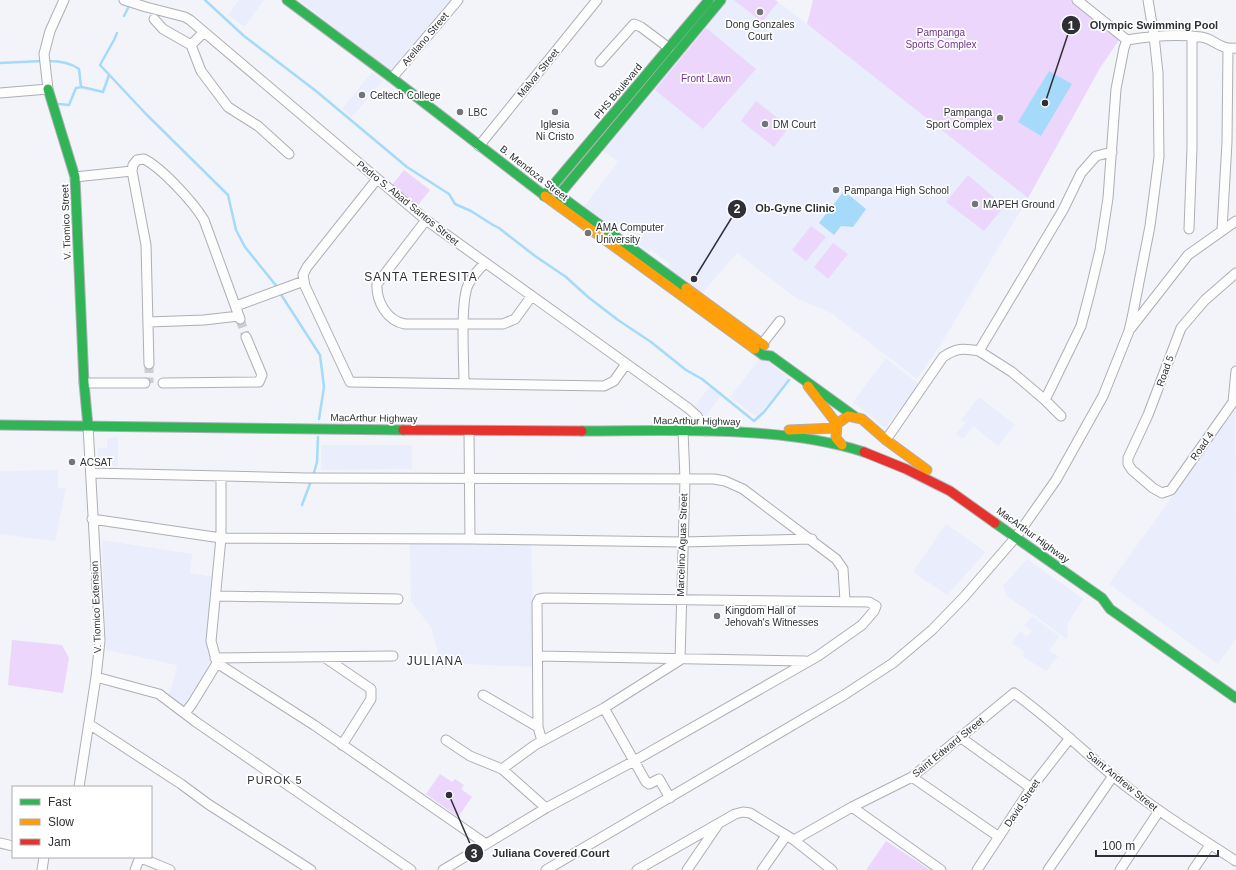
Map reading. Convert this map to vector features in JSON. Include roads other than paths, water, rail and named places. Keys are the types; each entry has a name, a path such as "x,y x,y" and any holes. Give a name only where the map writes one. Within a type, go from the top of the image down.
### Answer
{"main road":[{"name":"B. Mendoza Street","path":"287,0 392,78 544,196 740,338 764,355 771,356 806,383 818,389 854,416"},
{"name":"PHS Boulevard","path":"544,196 709,0"},
{"name":"PHS Boulevard","path":"559,195 721,0"},
{"name":"V. Tiomico Street","path":"48,89 75,177 84,383 88,426"},
{"path":"595,134 604,141"},
{"name":"B. Mendoza Street","path":"559,195 770,350 771,356"},
{"name":"B. Mendoza Street","path":"806,383 837,426"},
{"name":"MacArthur Highway","path":"747,433 837,426 844,417 854,416 862,419 886,440 947,485 950,491"},
{"name":"MacArthur Highway","path":"0,425 469,431 706,431 747,433 842,446 906,469 950,491 1102,598 1110,609 1236,698"},
{"path":"852,449 858,448 868,439 868,425"},
{"path":"837,426 836,438 842,446"},
{"name":"MacArthur Highway","path":"1102,598 1116,601 1236,688"}],"street":[{"name":"V. Tiomico Street","path":"48,89 45,61 50,31 64,0"},
{"name":"Pedro S. Abad Santos Street","path":"124,0 134,4 185,16 426,220 688,408 697,416 706,431"},
{"name":"Arellano Street","path":"392,78 458,0"},
{"name":"Malvar Street","path":"479,146 597,0"},
{"path":"1077,0 1127,40 1154,36 1203,37 1232,49 1222,230"},
{"path":"546,870 844,695 892,663 932,630 964,597 1016,537 1056,480 1104,396 1129,331 1143,270 1159,157 1158,73 1148,0"},
{"path":"154,19 163,30 191,46 201,71 228,107 258,126 289,154"},
{"path":"600,62 634,24 641,27 669,48"},
{"path":"191,46 204,32"},
{"path":"1189,229 1192,162 1192,37"},
{"path":"1045,400 1081,326 1090,292 1105,213 1112,152 1116,89 1127,40"},
{"path":"0,92 48,89"},
{"path":"979,351 1063,210 1081,173 1096,156 1112,152"},
{"path":"148,322 239,318 236,306 204,220 198,210 150,162 144,159 137,160 133,165 132,171 146,245 149,364"},
{"path":"75,177 132,171"},
{"path":"377,179 307,267 304,275 304,281 350,382 604,386 609,385 614,381 626,364"},
{"path":"426,220 377,284 378,299 390,318 396,322 503,324 515,319 532,297"},
{"path":"1129,331 1188,255 1236,221"},
{"path":"464,383 464,324 467,290 469,284 485,263"},
{"name":"Road 5","path":"1145,481 1132,470 1128,461 1148,415 1178,333 1188,318 1205,300 1236,273"},
{"path":"236,306 304,281"},
{"path":"762,344 780,321"},
{"path":"163,383 259,382 262,375 246,337"},
{"path":"886,440 943,357 954,350 967,348 979,351 1012,372 1045,400 1061,416"},
{"name":"Road 4","path":"1145,481 1160,493 1166,493 1171,490 1233,402 1236,371"},
{"path":"84,383 145,383"},
{"name":"V. Tiomico Extension","path":"79,786 100,642 88,426"},
{"path":"469,431 470,538"},
{"name":"Marcelino Aguas Street","path":"680,660 682,542 685,479 683,431"},
{"path":"91,473 306,478 470,477 714,479 736,485 812,539 840,563 844,579 845,601"},
{"path":"221,476 221,538 217,596 211,641 216,661 314,725 486,844"},
{"path":"92,519 221,538 470,538 682,542 812,539"},
{"path":"217,596 398,599"},
{"path":"443,870 546,808 634,761 818,656 862,626 876,609 874,604 868,602 845,601 539,599 538,728 542,741"},
{"path":"216,661 393,656"},
{"path":"538,656 680,660 807,661"},
{"path":"324,657 371,689 372,693 371,699 342,745"},
{"path":"502,769 542,741 604,708 680,660"},
{"path":"185,713 192,704 216,661"},
{"path":"96,677 159,694 201,726 411,870"},
{"name":"Saint Edward Street","path":"790,838 912,777 1014,693"},
{"name":"Saint Andrew Street","path":"1014,693 1070,738 1113,776 1159,811 1236,861"},
{"path":"483,696 538,728"},
{"path":"604,708 647,783 659,779 670,798"},
{"path":"89,724 181,784 208,804 311,870"},
{"path":"960,737 1031,788"},
{"name":"David Street","path":"977,870 1031,788 1070,738"},
{"path":"446,740 470,756 502,769 546,808"},
{"path":"1048,870 1113,776"},
{"path":"912,777 999,837"},
{"path":"852,807 941,870"},
{"path":"1120,870 1159,811"},
{"path":"637,870 735,814 744,812 750,813 790,838 831,870"},
{"path":"687,870 719,823"},
{"path":"762,870 790,838"},
{"path":"0,843 12,846"},
{"path":"1193,870 1210,845"},
{"path":"42,870 44,858"},
{"path":"135,870 139,858"},
{"path":"141,858 169,870"}],"water":[{"path":"1049,71 1072,84 1041,136 1018,122"},
{"path":"844,191 866,209 853,227 841,226 834,235 819,223"}],"waterway":[{"path":"205,0 244,36 316,91 407,167 449,194 455,204 471,211 499,228 535,256 566,277 588,297 618,320 651,342 686,370 702,379 754,421 764,412 789,380"},
{"path":"124,16 130,4"},
{"path":"117,33 100,65 146,114 228,195 236,230 245,247 278,288"},
{"path":"0,63 43,61"},
{"path":"48,61 56,61 72,65 79,69 81,87"},
{"path":"59,104 69,105 76,88 82,87 103,92 109,75"},
{"path":"280,293 320,355 324,387 319,419"},
{"path":"313,476 317,462 318,437"},
{"path":"302,505 311,481"}],"tunnel":[{"path":"240,319 246,337"},
{"path":"149,364 149,383"}],"place":[{"name":"Dong Gonzales Court","path":"760,12"},
{"name":"Celtech College","path":"362,95"},
{"name":"Olympic Swimming Pool","path":"1045,103"},
{"name":"LBC","path":"460,112"},
{"name":"Iglesia Ni Cristo","path":"555,112"},
{"name":"Pampanga Sport Complex","path":"1000,118"},
{"name":"DM Court","path":"765,124"},
{"name":"Pampanga High School","path":"836,190"},
{"name":"MAPEH Ground","path":"975,204"},
{"name":"AMA Computer University","path":"588,233"},
{"name":"Ob-Gyne Clinic","path":"694,279"},
{"name":"ACSAT","path":"72,462"},
{"name":"Kingdom Hall of Jehovah's Witnesses","path":"717,616"},
{"name":"Juliana Covered Court","path":"449,795"}],"district":[{"name":"SANTA TERESITA","path":"421,277"},
{"name":"JULIANA","path":"435,661"},
{"name":"PUROK 5","path":"275,780"}],"park label":[{"name":"Pampanga Sports Complex","path":"941,38"},
{"name":"Front Lawn","path":"706,78"}]}
